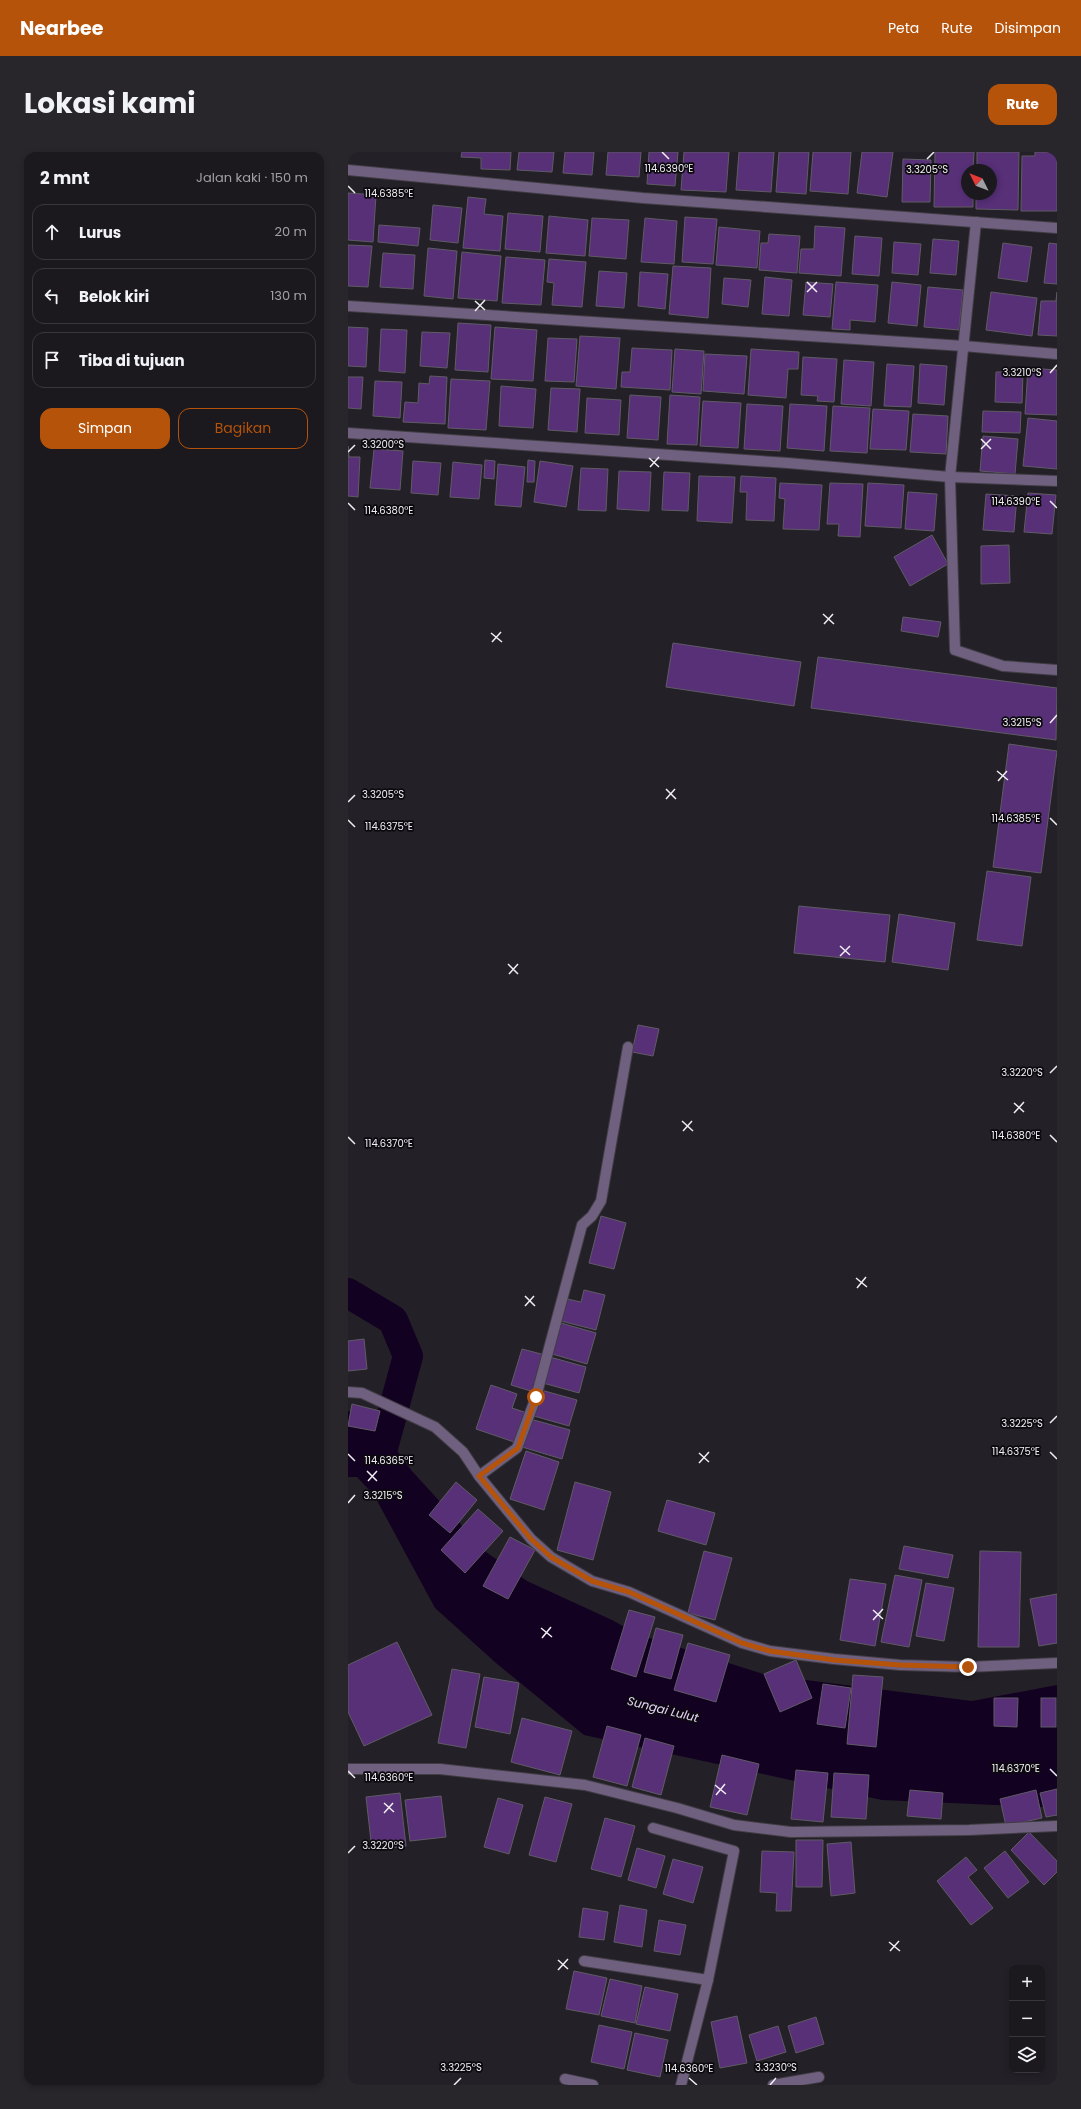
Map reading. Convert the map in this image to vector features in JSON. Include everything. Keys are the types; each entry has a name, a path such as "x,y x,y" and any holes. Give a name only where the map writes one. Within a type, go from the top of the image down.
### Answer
{"street":[{"path":"348,170 643,198 1057,228"},
{"path":"976,222 950,477 955,650 1003,666 1057,670"},
{"path":"348,306 964,346 1057,354"},
{"path":"348,433 788,463 950,477 1057,481"},
{"path":"479,1476 518,1448 536,1397 582,1225 592,1216 601,1201 628,1047"},
{"path":"348,1392 362,1393 435,1427 463,1452 479,1476 531,1539 551,1557 592,1581 629,1592 742,1643 770,1651 834,1660 900,1665 968,1667 1057,1663"},
{"path":"348,1769 440,1769 585,1785 678,1808 734,1825 792,1832 969,1830 1057,1826"},
{"path":"653,1828 734,1851 708,1980 681,2085"},
{"path":"584,1961 708,1980"},
{"path":"773,2085 819,2077"},
{"path":"565,2079 593,2085"}],"water":[{"name":"Sungai Lulut","path":"348,1411 358,1414 382,1430 411,1470 486,1552 527,1581 612,1620 637,1634 766,1675 972,1701 1057,1685 1057,1801 1041,1807 882,1800 584,1735 496,1663 435,1608 374,1495 357,1477 348,1477"}],"building":[{"path":"462,152 511,152 510,170 481,169 481,158 461,157"},
{"path":"519,152 554,152 552,172 517,170"},
{"path":"565,152 594,152 592,175 563,173"},
{"path":"608,152 641,152 639,177 606,175"},
{"path":"649,152 678,152 675,186 647,184"},
{"path":"684,152 729,152 726,192 681,190"},
{"path":"739,152 774,152 771,192 736,190"},
{"path":"779,152 809,152 806,194 776,192"},
{"path":"813,152 851,152 848,194 810,191"},
{"path":"862,152 893,152 887,197 857,193"},
{"path":"935,152 974,152 973,164 961,164 961,200 973,200 973,207 934,207"},
{"path":"977,152 1019,152 1018,210 976,209 976,200 997,200 997,164 977,164"},
{"path":"1035,152 1057,152 1057,211 1021,211 1022,156 1035,156"},
{"path":"903,159 931,160 930,202 902,202"},
{"path":"348,193 376,195 373,242 348,240"},
{"path":"468,197 486,199 484,214 503,216 500,251 463,248"},
{"path":"433,205 462,208 458,243 430,240"},
{"path":"508,213 543,216 540,252 505,249"},
{"path":"549,216 588,220 585,256 546,253"},
{"path":"685,217 717,219 713,264 682,262"},
{"path":"592,218 629,220 626,259 589,256"},
{"path":"645,218 677,221 674,264 641,262"},
{"path":"379,225 420,228 418,246 378,242"},
{"path":"815,226 845,228 841,276 799,273 801,249 814,249"},
{"path":"719,227 760,231 757,268 716,265"},
{"path":"769,234 800,236 797,273 759,270 761,243 768,243"},
{"path":"855,236 882,238 879,276 852,274"},
{"path":"933,239 959,241 956,275 930,273"},
{"path":"894,242 921,244 918,275 892,273"},
{"path":"1003,243 1032,247 1027,282 998,278"},
{"path":"1049,243 1057,244 1057,284 1044,283"},
{"path":"348,245 372,246 368,287 348,286"},
{"path":"428,248 457,251 453,299 424,296"},
{"path":"462,252 501,256 497,301 458,298"},
{"path":"383,253 415,255 413,289 380,287"},
{"path":"506,257 545,260 541,305 502,303"},
{"path":"549,259 586,262 582,307 552,305 554,283 547,282"},
{"path":"673,266 711,268 708,318 669,314"},
{"path":"599,271 627,273 624,308 596,306"},
{"path":"640,272 668,274 665,309 638,306"},
{"path":"765,277 792,280 789,316 762,314"},
{"path":"724,278 751,280 748,307 722,304"},
{"path":"806,282 833,284 830,317 803,315"},
{"path":"836,282 878,285 875,322 850,320 850,330 832,329"},
{"path":"892,282 921,285 917,326 888,323"},
{"path":"928,287 963,290 959,330 924,327"},
{"path":"991,292 1037,298 1032,336 986,330"},
{"path":"1057,292 1057,336 1038,335 1041,301 1056,301"},
{"path":"458,323 491,325 488,372 455,370"},
{"path":"348,327 368,328 366,367 348,366"},
{"path":"495,327 537,330 533,381 491,379"},
{"path":"381,329 407,330 405,373 379,371"},
{"path":"422,332 450,333 447,368 420,366"},
{"path":"580,336 620,338 616,389 576,386"},
{"path":"548,338 577,339 574,382 545,381"},
{"path":"632,348 672,350 670,390 621,387 622,372 630,372"},
{"path":"675,349 704,351 701,394 672,392"},
{"path":"751,349 799,352 798,369 788,369 786,398 748,395"},
{"path":"705,354 747,356 744,394 703,391"},
{"path":"803,357 837,359 834,402 817,401 818,396 801,395"},
{"path":"844,360 874,362 871,406 841,404"},
{"path":"887,364 914,366 911,407 884,406"},
{"path":"920,364 947,366 944,405 918,403"},
{"path":"1028,368 1057,370 1057,415 1025,414"},
{"path":"996,372 1023,372 1022,403 995,402"},
{"path":"430,376 447,377 445,424 403,422 405,402 418,403 419,383 429,384"},
{"path":"348,377 363,377 361,409 348,408"},
{"path":"451,379 490,381 486,430 448,428"},
{"path":"375,381 402,382 400,418 373,416"},
{"path":"501,386 536,389 533,428 499,426"},
{"path":"551,388 580,389 577,432 548,430"},
{"path":"630,395 661,397 658,440 627,438"},
{"path":"670,395 700,397 697,445 667,444"},
{"path":"587,398 621,400 619,435 585,433"},
{"path":"703,401 741,403 738,448 700,446"},
{"path":"747,404 783,406 780,451 744,449"},
{"path":"790,404 827,406 824,451 787,448"},
{"path":"833,406 870,408 867,453 830,451"},
{"path":"873,409 909,411 906,450 870,449"},
{"path":"983,411 1021,412 1020,433 982,432"},
{"path":"913,414 948,416 946,454 910,452"},
{"path":"1028,418 1057,421 1057,469 1023,466"},
{"path":"983,436 1018,439 1015,474 980,471"},
{"path":"348,446 349,457 360,457 358,497 348,496"},
{"path":"374,449 403,451 400,490 370,488"},
{"path":"485,460 495,461 494,479 484,478"},
{"path":"528,460 535,461 534,482 527,482"},
{"path":"413,461 441,463 438,495 411,493"},
{"path":"540,461 573,466 566,507 534,502"},
{"path":"453,462 482,465 479,499 450,497"},
{"path":"498,464 525,467 521,507 495,505"},
{"path":"581,468 608,469 606,511 578,510"},
{"path":"619,471 651,472 649,511 617,509"},
{"path":"664,472 690,473 688,511 662,510"},
{"path":"699,476 735,477 732,523 697,521"},
{"path":"741,476 776,478 774,521 746,520 747,492 740,492"},
{"path":"780,483 822,485 819,530 783,529 785,499 779,498"},
{"path":"830,483 863,484 860,537 838,536 839,524 827,524"},
{"path":"868,483 904,485 901,528 865,526"},
{"path":"908,492 937,494 934,531 905,529"},
{"path":"1028,493 1056,495 1052,534 1024,532"},
{"path":"986,494 1017,496 1014,532 983,530"},
{"path":"932,535 948,564 910,586 894,557"},
{"path":"1009,545 1010,583 981,584 981,546"},
{"path":"903,617 941,622 938,637 901,631"},
{"path":"673,643 801,662 794,706 666,687"},
{"path":"818,657 1057,688 1056,740 811,708"},
{"path":"1009,744 1057,751 1041,873 993,867"},
{"path":"987,871 1031,877 1022,946 977,940"},
{"path":"799,906 890,915 885,962 794,953"},
{"path":"899,914 955,923 948,970 892,962"},
{"path":"638,1025 659,1029 653,1056 632,1052"},
{"path":"601,1216 626,1223 614,1269 589,1263"},
{"path":"584,1290 605,1295 596,1330 561,1321 567,1299 581,1302"},
{"path":"561,1323 596,1333 587,1364 552,1354"},
{"path":"364,1339 367,1369 348,1371 348,1341"},
{"path":"522,1349 545,1355 534,1392 511,1385"},
{"path":"550,1357 586,1367 579,1393 543,1383"},
{"path":"491,1385 517,1394 512,1408 527,1413 517,1443 476,1429"},
{"path":"541,1390 577,1400 569,1426 534,1416"},
{"path":"352,1404 380,1411 375,1431 348,1426"},
{"path":"530,1419 570,1430 562,1459 522,1447"},
{"path":"526,1451 559,1462 544,1510 510,1499"},
{"path":"456,1482 477,1500 450,1533 429,1515"},
{"path":"575,1482 611,1492 593,1560 557,1550"},
{"path":"667,1500 715,1513 706,1545 658,1531"},
{"path":"478,1509 503,1531 465,1573 441,1550"},
{"path":"510,1537 535,1550 508,1599 483,1586"},
{"path":"904,1546 953,1555 948,1578 899,1569"},
{"path":"704,1551 732,1558 715,1620 688,1613"},
{"path":"980,1551 1021,1552 1019,1647 978,1647"},
{"path":"895,1575 922,1580 909,1647 881,1642"},
{"path":"850,1579 886,1584 875,1646 840,1640"},
{"path":"926,1583 954,1588 944,1641 916,1636"},
{"path":"1057,1594 1057,1643 1039,1646 1030,1599"},
{"path":"629,1610 655,1617 636,1677 611,1669"},
{"path":"656,1628 683,1635 671,1679 644,1672"},
{"path":"397,1642 432,1715 364,1746 348,1712 348,1665"},
{"path":"688,1643 730,1655 716,1702 674,1690"},
{"path":"796,1660 812,1698 780,1712 764,1674"},
{"path":"452,1669 480,1674 466,1748 438,1743"},
{"path":"853,1675 883,1677 876,1747 847,1744"},
{"path":"484,1677 519,1683 510,1734 475,1727"},
{"path":"823,1684 851,1688 845,1728 817,1724"},
{"path":"994,1698 1018,1698 1017,1727 994,1726"},
{"path":"1041,1698 1056,1698 1056,1727 1041,1727"},
{"path":"522,1718 572,1731 560,1775 511,1762"},
{"path":"607,1726 641,1735 627,1786 593,1777"},
{"path":"645,1738 674,1746 661,1795 632,1787"},
{"path":"722,1755 759,1764 747,1815 710,1807"},
{"path":"796,1770 828,1773 823,1822 791,1819"},
{"path":"834,1773 869,1775 866,1819 831,1817"},
{"path":"1057,1789 1057,1815 1046,1817 1040,1793"},
{"path":"910,1790 943,1793 941,1819 907,1816"},
{"path":"1036,1790 1042,1818 1006,1826 1000,1799"},
{"path":"400,1793 406,1846 372,1850 366,1797"},
{"path":"441,1796 446,1837 410,1841 405,1800"},
{"path":"545,1797 572,1804 556,1862 529,1855"},
{"path":"498,1798 523,1805 509,1854 484,1847"},
{"path":"605,1818 635,1826 621,1877 591,1869"},
{"path":"1029,1832 1057,1861 1057,1872 1044,1885 1011,1850"},
{"path":"796,1840 823,1840 822,1887 796,1887"},
{"path":"851,1842 855,1893 831,1896 827,1844"},
{"path":"637,1848 665,1856 656,1888 628,1880"},
{"path":"762,1851 794,1852 791,1911 776,1911 777,1893 760,1892"},
{"path":"1005,1851 1029,1882 1008,1898 984,1868"},
{"path":"966,1857 977,1870 968,1877 993,1908 971,1925 937,1881"},
{"path":"673,1859 703,1867 693,1903 663,1894"},
{"path":"620,1905 647,1910 642,1947 614,1942"},
{"path":"583,1908 608,1912 604,1940 579,1937"},
{"path":"659,1920 686,1925 680,1955 654,1951"},
{"path":"574,1971 607,1978 599,2015 566,2009"},
{"path":"610,1979 642,1986 635,2023 601,2016"},
{"path":"645,1987 678,1994 670,2031 636,2024"},
{"path":"737,2016 747,2063 720,2068 711,2022"},
{"path":"816,2017 824,2044 796,2053 788,2026"},
{"path":"599,2025 632,2032 624,2069 591,2062"},
{"path":"778,2026 786,2052 757,2061 749,2035"},
{"path":"635,2033 668,2040 660,2077 627,2070"}],"waterway":[{"path":"348,1293 393,1320 408,1356 378,1466"}],"route":[{"path":"536,1397 518,1448 479,1476 531,1539 551,1557 592,1581 629,1592 742,1643 770,1651 834,1660 900,1665 968,1667"}]}
